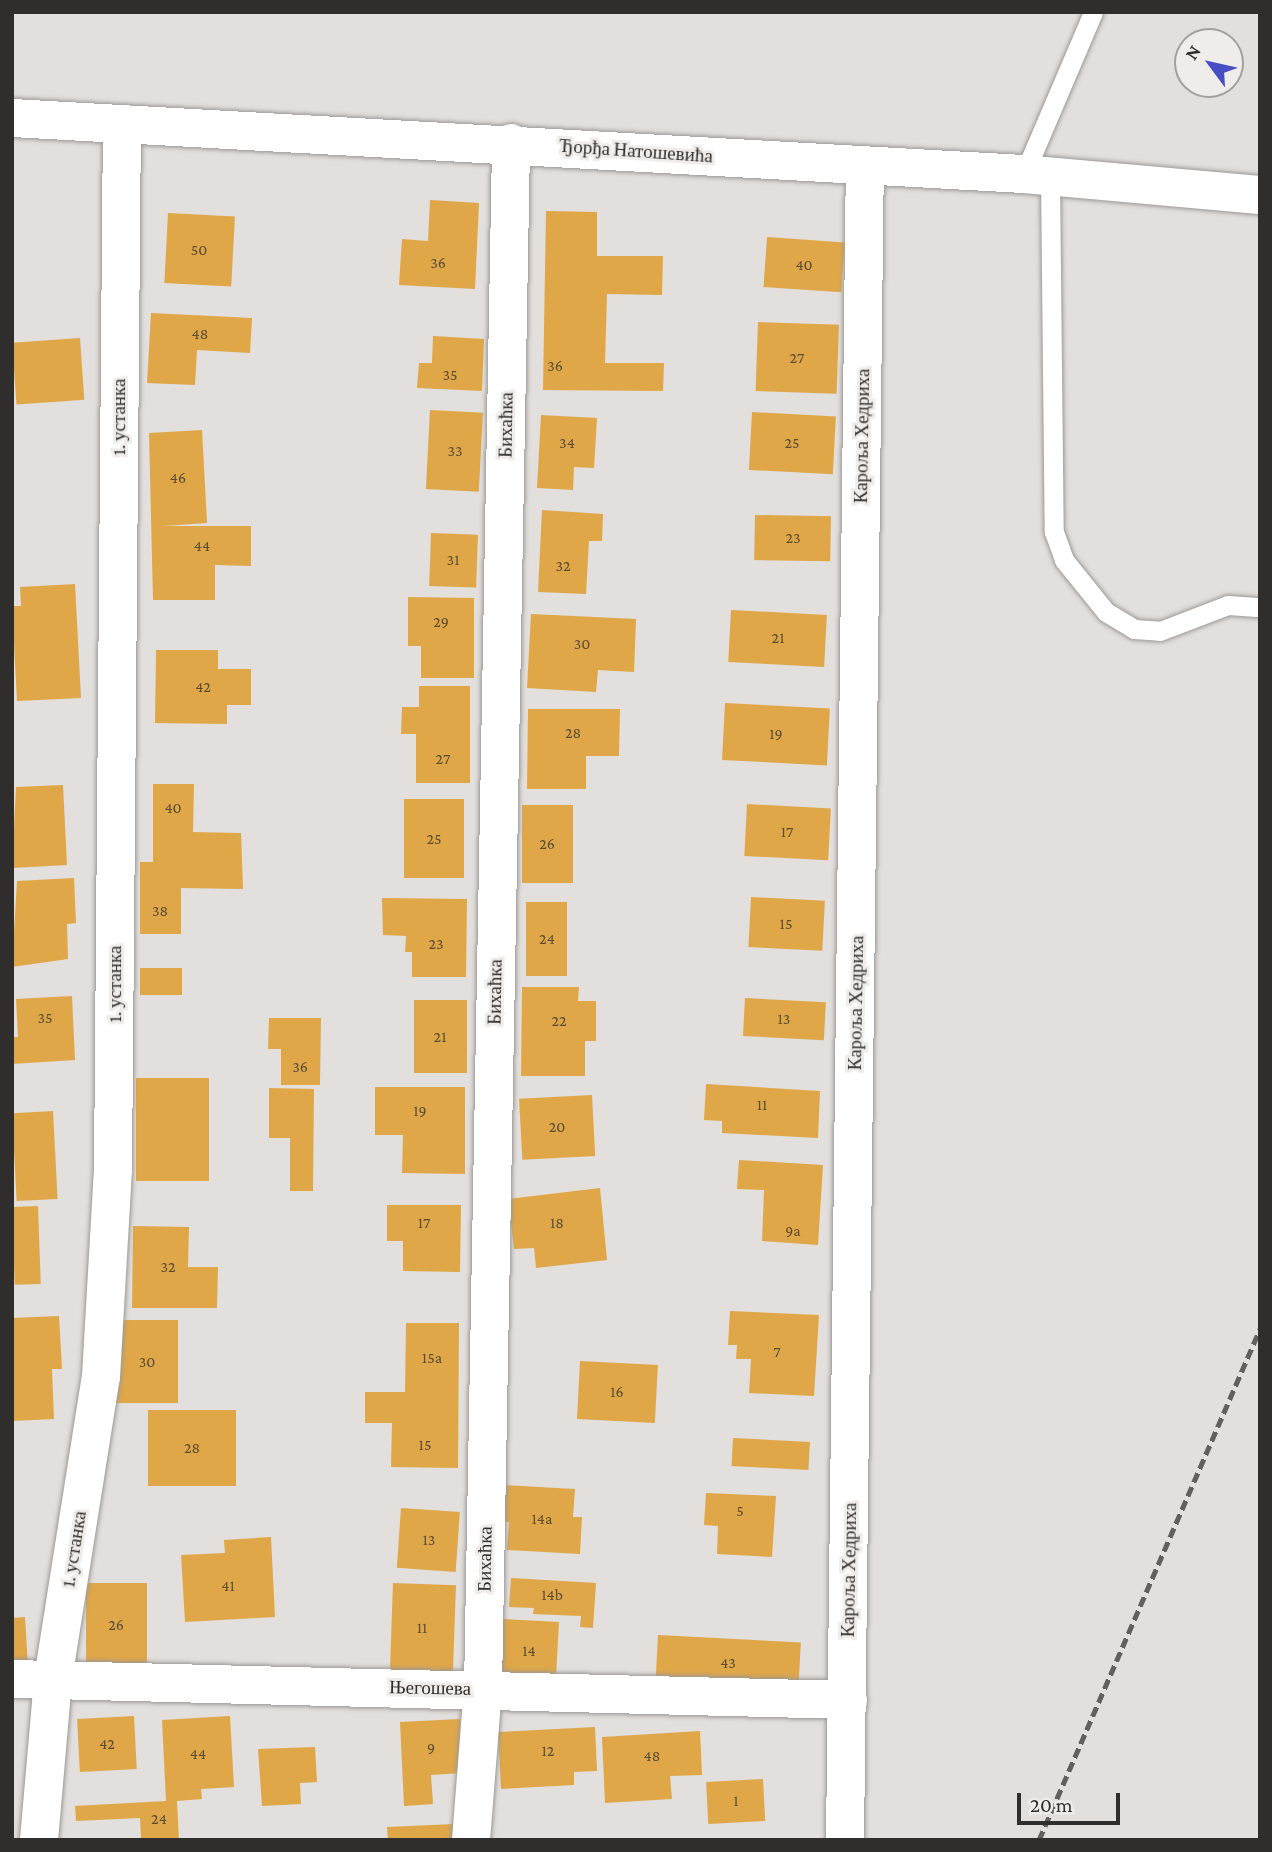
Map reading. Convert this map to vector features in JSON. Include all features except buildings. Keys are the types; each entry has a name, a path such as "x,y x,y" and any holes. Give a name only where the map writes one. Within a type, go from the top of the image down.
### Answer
{"street":[{"name":"Ђорђа Натошевића","path":"12,118 1037,175 1260,195"},
{"name":"1. устанка","path":"39,1840 53,1679 101,1377 113,1169 122,124"},
{"name":"Бихаћка","path":"471,1840 482,1689 511,144"},
{"name":"Кароља Хедриха","path":"845,1840 865,166"},
{"name":"Његошева","path":"12,1679 848,1700"}],"lane":[{"path":"1093,12 1037,175 1054,532 1064,560 1106,612 1134,629 1160,631 1228,605 1260,607"}],"railway":[{"path":"1039,1840 1260,1329"}]}
